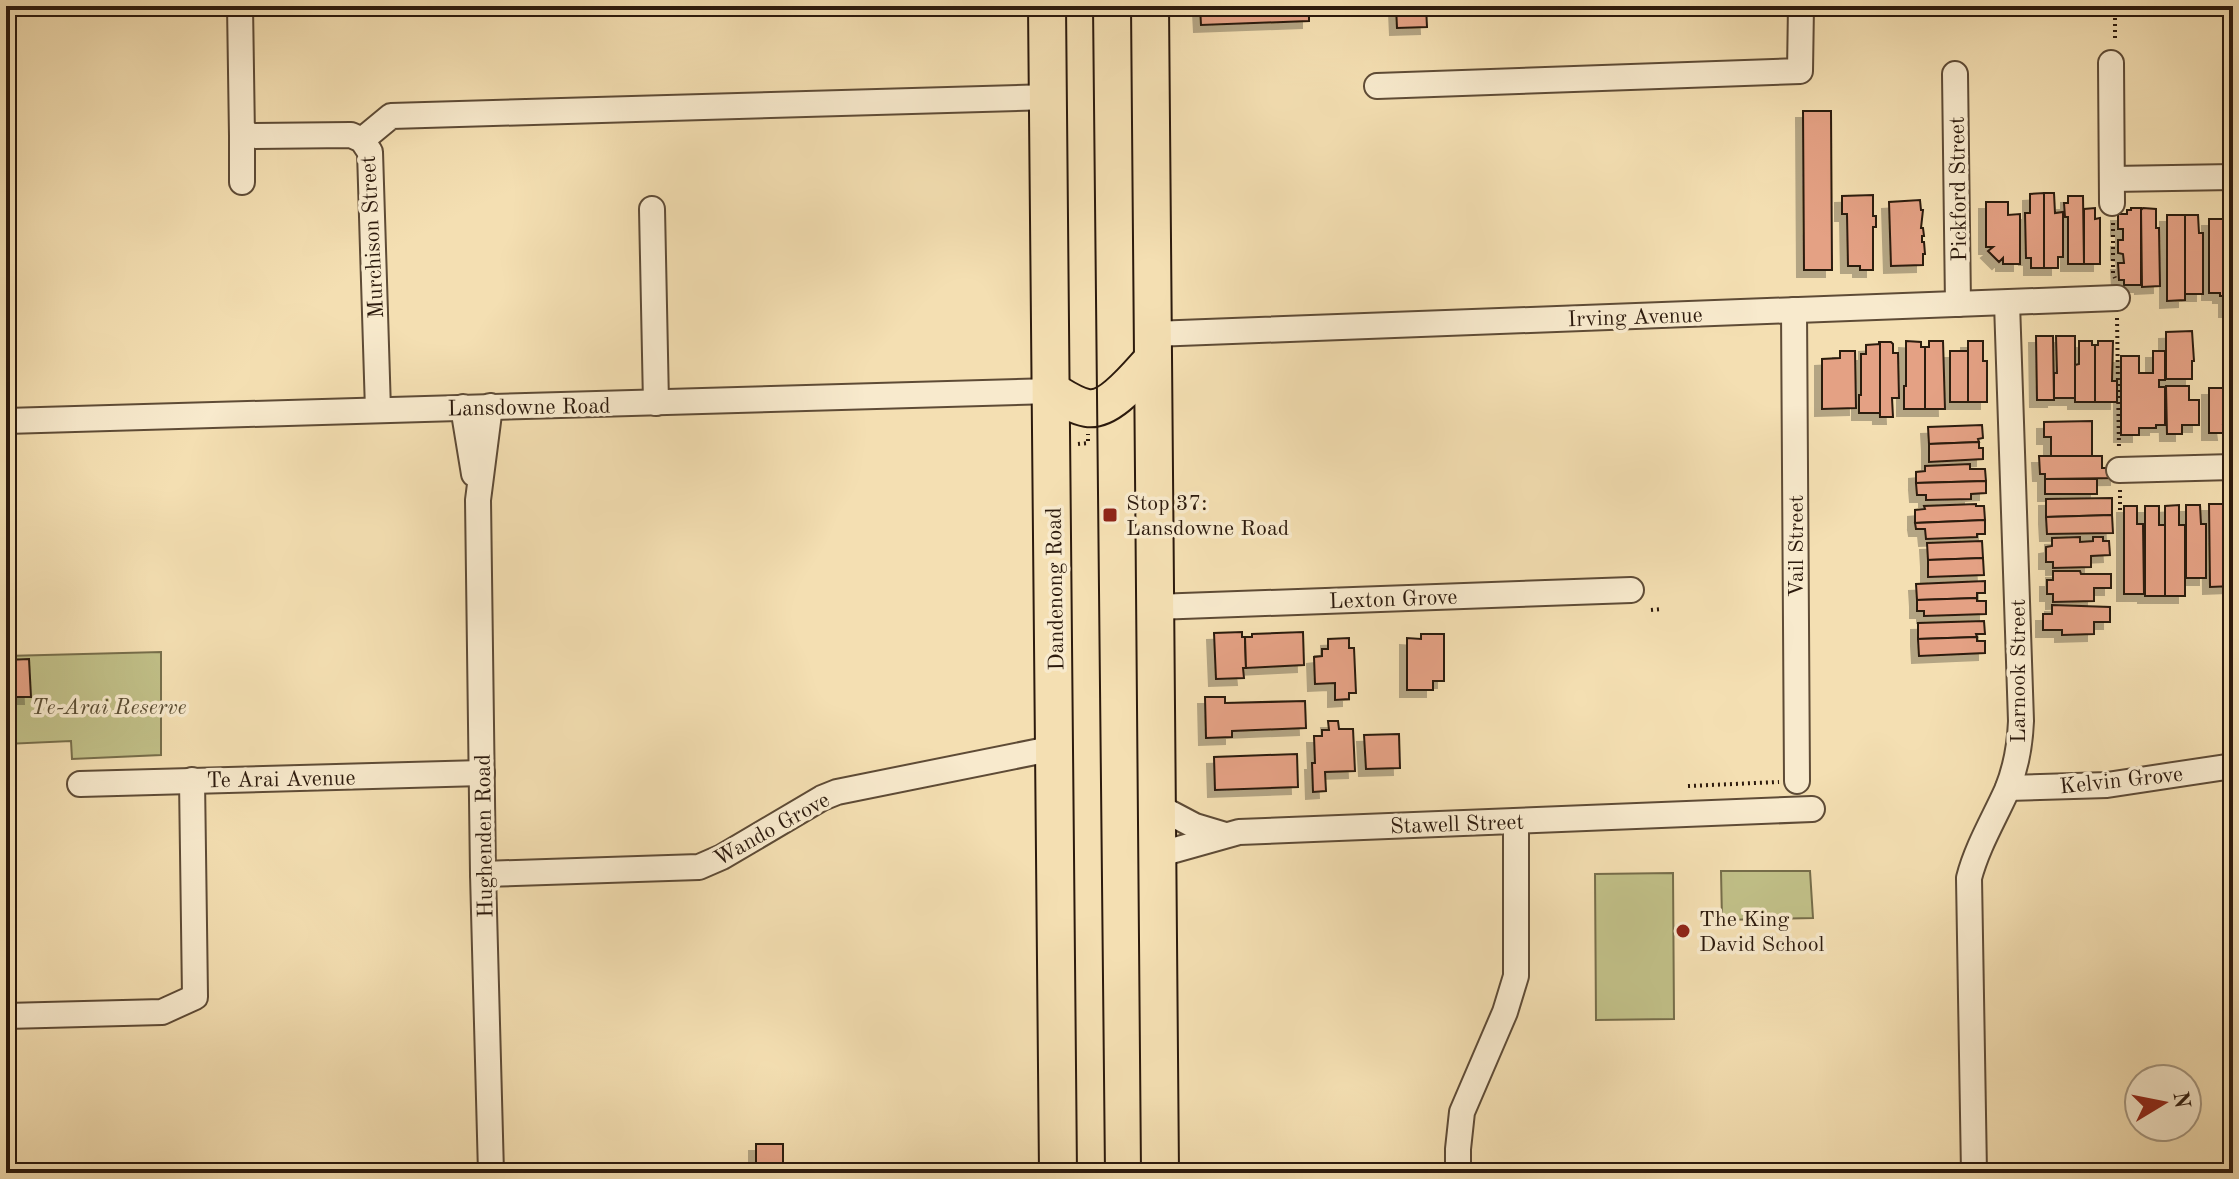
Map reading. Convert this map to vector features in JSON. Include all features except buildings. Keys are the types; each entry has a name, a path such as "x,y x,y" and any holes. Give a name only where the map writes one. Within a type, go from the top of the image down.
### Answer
{"highway":[{"name":"Dandenong Road","path":"1047,6 1058,1173"},
{"path":"1150,6 1160,1173"},
{"path":"1052,391 1077,405 1097,409 1108,404 1153,347"}],"street":[{"path":"240,6 242,182"},
{"path":"1377,86 1800,71 1801,6"},
{"path":"2111,63 2112,191 2233,177"},
{"name":"Pickford Street","path":"1955,74 1958,304"},
{"path":"362,140 391,116 1049,97"},
{"name":"Murchison Street","path":"242,136 351,135 366,145 371,159 378,410"},
{"path":"652,209 656,403"},
{"name":"Irving Avenue","path":"1153,347 1794,310 2117,298"},
{"name":"Larnook Street","path":"1974,1173 1969,878 2008,788 2015,765 2021,721 2007,303"},
{"name":"Vail Street","path":"1794,310 1797,781"},
{"name":"Lansdowne Road","path":"6,421 1052,391"},
{"name":"Hughenden Road","path":"490,406 478,500 491,1173"},
{"name":"Hughenden Road","path":"463,407 478,500"},
{"path":"2119,470 2233,467"},
{"name":"Lexton Grove","path":"1155,607 1631,590"},
{"name":"Wando Grove","path":"483,874 699,867 837,792 1055,748"},
{"name":"Kelvin Grove","path":"2008,788 2131,782 2233,766"},
{"name":"Te Arai Avenue","path":"80,784 482,773"},
{"path":"6,1016 162,1012 195,997 192,780"},
{"name":"Stawell Street","path":"1157,806 1195,826 1225,835"},
{"name":"Stawell Street","path":"1157,855 1225,835 1254,832 1812,809"},
{"path":"1458,1173 1462,1112 1505,1012 1516,976 1516,821"}],"path":[{"path":"2111,63 2116,53 2115,6"},
{"path":"2112,191 2120,512"},
{"path":"1088,450 1088,430 1094,428"},
{"path":"1072,444 1088,443"},
{"path":"1651,610 1661,609"},
{"path":"1688,786 1797,781"}],"green space":[{"name":"Te-Arai Reserve","path":"161,652 161,755 72,759 71,741 6,744 6,656"},
{"path":"1721,871 1810,871 1813,918 1722,920"},
{"path":"1673,873 1674,1019 1596,1020 1595,874"}],"tram line":[{"path":"1093,6 1105,1173"}],"place":[{"name":"Stop 37: Lansdowne Road","path":"1110,515"},
{"name":"The King David School","path":"1683,931"}]}
